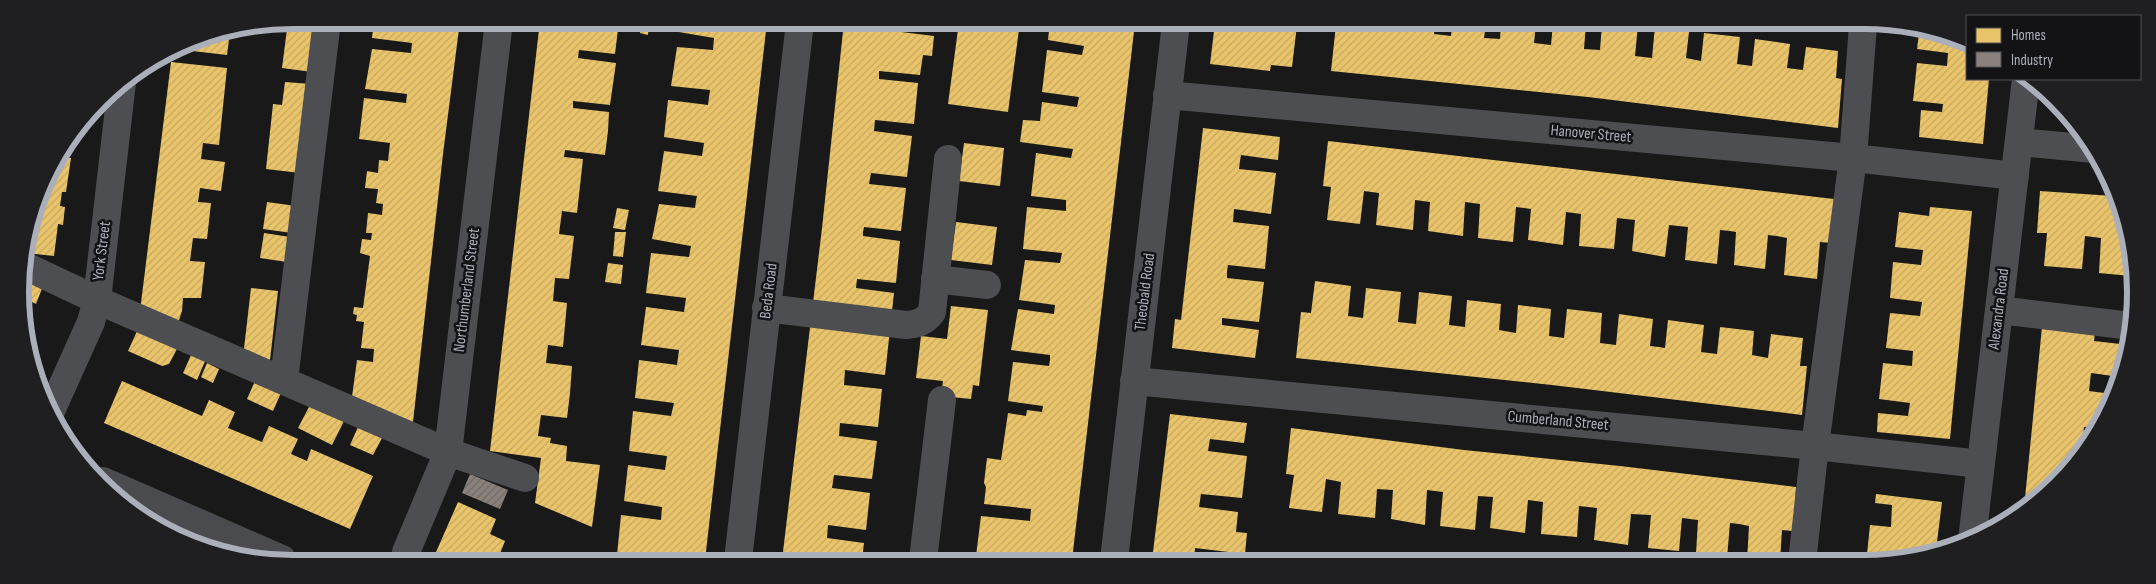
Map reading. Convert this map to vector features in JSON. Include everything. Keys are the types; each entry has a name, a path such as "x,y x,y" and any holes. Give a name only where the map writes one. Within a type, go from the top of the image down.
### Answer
{"main road":[{"path":"114,486 272,555"}],"street":[{"path":"284,380 326,29"},
{"name":"Northumberland Street","path":"406,552 448,452 498,29"},
{"name":"Beda Road","path":"739,555 799,29"},
{"name":"Theobald Road","path":"1115,555 1175,29"},
{"path":"1803,555 1815,446 1853,158 1863,29"},
{"name":"Alexandra Road","path":"1973,531 2025,84"},
{"name":"York Street","path":"55,405 90,322 97,300 121,92"},
{"name":"Hanover Street","path":"1167,96 1853,158 2015,176"},
{"path":"2019,142 2085,149"},
{"path":"766,308 906,325 918,324 927,319 932,312 948,159"},
{"path":"30,269 448,452 525,478"},
{"path":"935,279 987,284"},
{"path":"1999,310 2125,325"},
{"name":"Cumberland Street","path":"1134,381 1815,446 1981,464"},
{"path":"924,555 942,400"}],"building: Homes":[{"path":"287,29 318,29 312,72 282,68"},
{"path":"373,29 459,29 412,431 351,404 357,360 373,362 374,349 361,348 364,322 356,321 357,315 353,314 354,307 363,308 370,256 360,253 362,239 371,240 372,233 366,233 368,213 382,215 383,204 376,203 378,189 365,188 367,171 378,173 379,160 388,161 390,143 359,139 364,98 406,103 407,94 365,89 372,49 411,53 412,43 372,38"},
{"path":"539,29 618,29 615,54 579,50 578,58 616,63 610,105 573,101 573,108 609,112 608,131 605,155 565,150 564,157 583,159 577,213 562,211 559,234 574,236 569,279 555,278 553,301 567,303 563,347 548,345 546,363 572,366 570,393 567,418 541,415 538,436 551,438 550,443 567,446 566,461 600,465 592,527 535,503 541,458 490,451"},
{"path":"640,29 649,29 648,35 640,33"},
{"path":"766,29 706,555 617,555 621,515 661,520 662,507 624,501 628,465 665,470 667,456 629,451 633,411 671,416 674,403 635,398 639,360 677,365 679,350 641,345 646,307 684,312 686,298 646,293 651,253 689,257 691,246 652,239 659,204 695,208 697,196 658,191 664,151 702,156 704,143 664,137 668,100 708,105 710,90 671,86 677,47 713,50 714,38 667,30"},
{"path":"843,29 885,29 934,36 932,56 923,55 920,75 879,71 879,79 918,83 914,124 875,120 874,131 912,136 907,177 871,173 869,184 906,188 901,231 864,227 863,232 863,236 900,241 896,283 857,279 856,288 894,293 885,375 845,370 844,385 882,389 878,427 840,423 839,436 877,441 872,479 834,475 832,488 870,493 866,530 828,525 827,538 864,543 863,555 783,555 822,228"},
{"path":"958,29 1019,29 1008,112 948,104"},
{"path":"1049,29 1134,29 1073,555 976,555 981,516 1030,521 1031,509 984,504 986,487 984,483 987,458 1001,460 1008,413 1026,416 1027,410 1042,412 1043,406 1008,401 1013,362 1049,366 1050,360 1050,355 1011,350 1018,309 1054,314 1055,305 1019,300 1025,260 1060,263 1062,253 1023,249 1027,207 1066,211 1066,200 1031,196 1036,153 1071,158 1073,149 1020,142 1023,120 1040,121 1042,102 1077,107 1079,97 1042,92 1047,50 1082,55 1084,46 1048,40"},
{"path":"1214,29 1297,29 1292,67 1271,65 1270,71 1210,64"},
{"path":"1336,29 1434,29 1434,34 1451,36 1452,29 1485,29 1484,38 1500,39 1501,29 1535,29 1534,43 1551,45 1553,29 1586,29 1584,49 1600,50 1602,29 1638,29 1635,56 1652,58 1655,29 1672,29 1689,32 1686,58 1701,61 1704,33 1740,37 1737,64 1752,66 1755,39 1790,44 1787,68 1803,70 1806,47 1838,51 1836,78 1842,79 1838,128 1588,97 1331,71"},
{"path":"1919,35 1965,49 1966,80 1989,80 1983,144 1919,137 1921,110 1942,112 1943,104 1913,101 1917,63 1947,66 1948,53 1917,49"},
{"path":"229,37 227,55 188,50"},
{"path":"171,62 227,68 219,145 203,143 201,159 225,162 221,191 200,188 198,202 211,203 207,239 193,238 190,261 205,262 201,298 183,298 182,311 177,326 140,311"},
{"path":"285,82 311,84 300,173 266,169 273,104 282,105"},
{"path":"1203,128 1280,137 1278,160 1241,155 1239,169 1276,173 1271,214 1234,209 1233,222 1269,226 1265,269 1228,265 1227,271 1227,278 1264,282 1259,322 1222,318 1222,325 1259,330 1255,358 1172,348 1175,319 1181,320"},
{"path":"1328,141 1834,199 1831,243 1820,242 1817,279 1784,275 1787,238 1777,236 1768,235 1765,269 1734,265 1736,232 1730,231 1720,230 1717,264 1685,260 1688,227 1669,225 1665,257 1632,251 1635,220 1617,218 1614,249 1579,246 1581,214 1566,212 1563,245 1528,240 1531,209 1516,207 1513,242 1478,238 1480,204 1465,202 1463,236 1428,231 1430,202 1415,200 1413,230 1376,225 1379,193 1364,191 1360,224 1327,220 1331,187 1323,186"},
{"path":"964,143 1004,148 1000,186 959,181"},
{"path":"68,154 67,158 71,158 66,192 62,192 60,206 65,207 63,225 58,224 54,256 32,254 43,207"},
{"path":"2040,191 2109,196 2122,241 2127,276 2099,273 2101,238 2085,236 2082,269 2044,266 2047,233 2037,233"},
{"path":"267,202 296,206 292,233 263,229"},
{"path":"1930,207 1972,211 1950,439 1877,432 1878,413 1908,416 1910,403 1879,399 1883,363 1912,366 1913,351 1886,348 1890,313 1920,316 1922,302 1890,298 1893,262 1921,265 1923,250 1895,247 1899,212 1929,216"},
{"path":"617,208 629,210 625,230 613,228"},
{"path":"956,222 997,227 992,265 951,260"},
{"path":"615,232 626,232 623,257 613,256"},
{"path":"264,233 290,237 287,262 260,258"},
{"path":"608,263 623,265 621,284 605,282"},
{"path":"29,280 43,286 36,304 29,300"},
{"path":"1315,281 1351,286 1348,316 1363,318 1366,288 1401,292 1398,322 1416,324 1419,292 1452,296 1449,325 1465,327 1467,300 1501,304 1499,330 1516,333 1518,305 1551,309 1549,336 1564,338 1567,309 1602,313 1600,343 1616,345 1619,314 1653,319 1650,346 1665,348 1668,320 1704,325 1701,352 1717,354 1720,327 1754,331 1752,355 1768,358 1771,334 1803,338 1800,366 1807,366 1802,415 1552,385 1296,358 1301,312 1311,313"},
{"path":"251,288 278,291 270,360 243,357"},
{"path":"951,306 988,310 979,386 973,385 971,399 941,396 943,381 916,378 921,336 947,339"},
{"path":"2042,327 2095,333 2094,341 2122,344 2113,376 2091,373 2089,391 2107,393 2092,424 2090,427 2084,427 2083,438 2062,466 2025,500"},
{"path":"138,329 178,347 169,364 162,366 128,351"},
{"path":"192,353 206,359 197,380 183,373"},
{"path":"207,363 219,369 213,383 201,377"},
{"path":"122,381 202,416 209,400 235,412 228,428 262,442 269,426 298,439 291,454 307,461 311,449 373,476 350,529 104,423"},
{"path":"255,381 281,393 273,411 247,399"},
{"path":"310,405 344,421 332,445 298,428"},
{"path":"1170,414 1247,423 1244,443 1210,439 1208,451 1247,456 1242,498 1201,494 1199,507 1238,512 1236,532 1247,533 1245,554 1195,548 1194,555 1153,555"},
{"path":"358,427 382,438 373,455 350,445"},
{"path":"1291,428 1464,450 1796,487 1793,531 1782,530 1780,555 1747,555 1749,526 1730,523 1727,555 1704,555 1696,554 1698,520 1682,518 1679,551 1648,548 1651,515 1631,514 1628,545 1594,540 1597,508 1579,506 1577,537 1541,534 1543,502 1528,500 1525,533 1490,528 1493,497 1478,496 1475,530 1440,526 1443,492 1427,490 1425,525 1391,519 1393,490 1377,489 1375,518 1338,514 1341,482 1326,479 1322,512 1289,508 1294,475 1286,474"},
{"path":"1876,494 1942,502 1937,545 1898,553 1867,554 1870,525 1891,527 1892,505 1875,503"},
{"path":"458,502 496,519 490,534 505,541 499,555 435,555"}],"building: Industry":[{"path":"470,474 508,490 500,509 462,493"}]}
